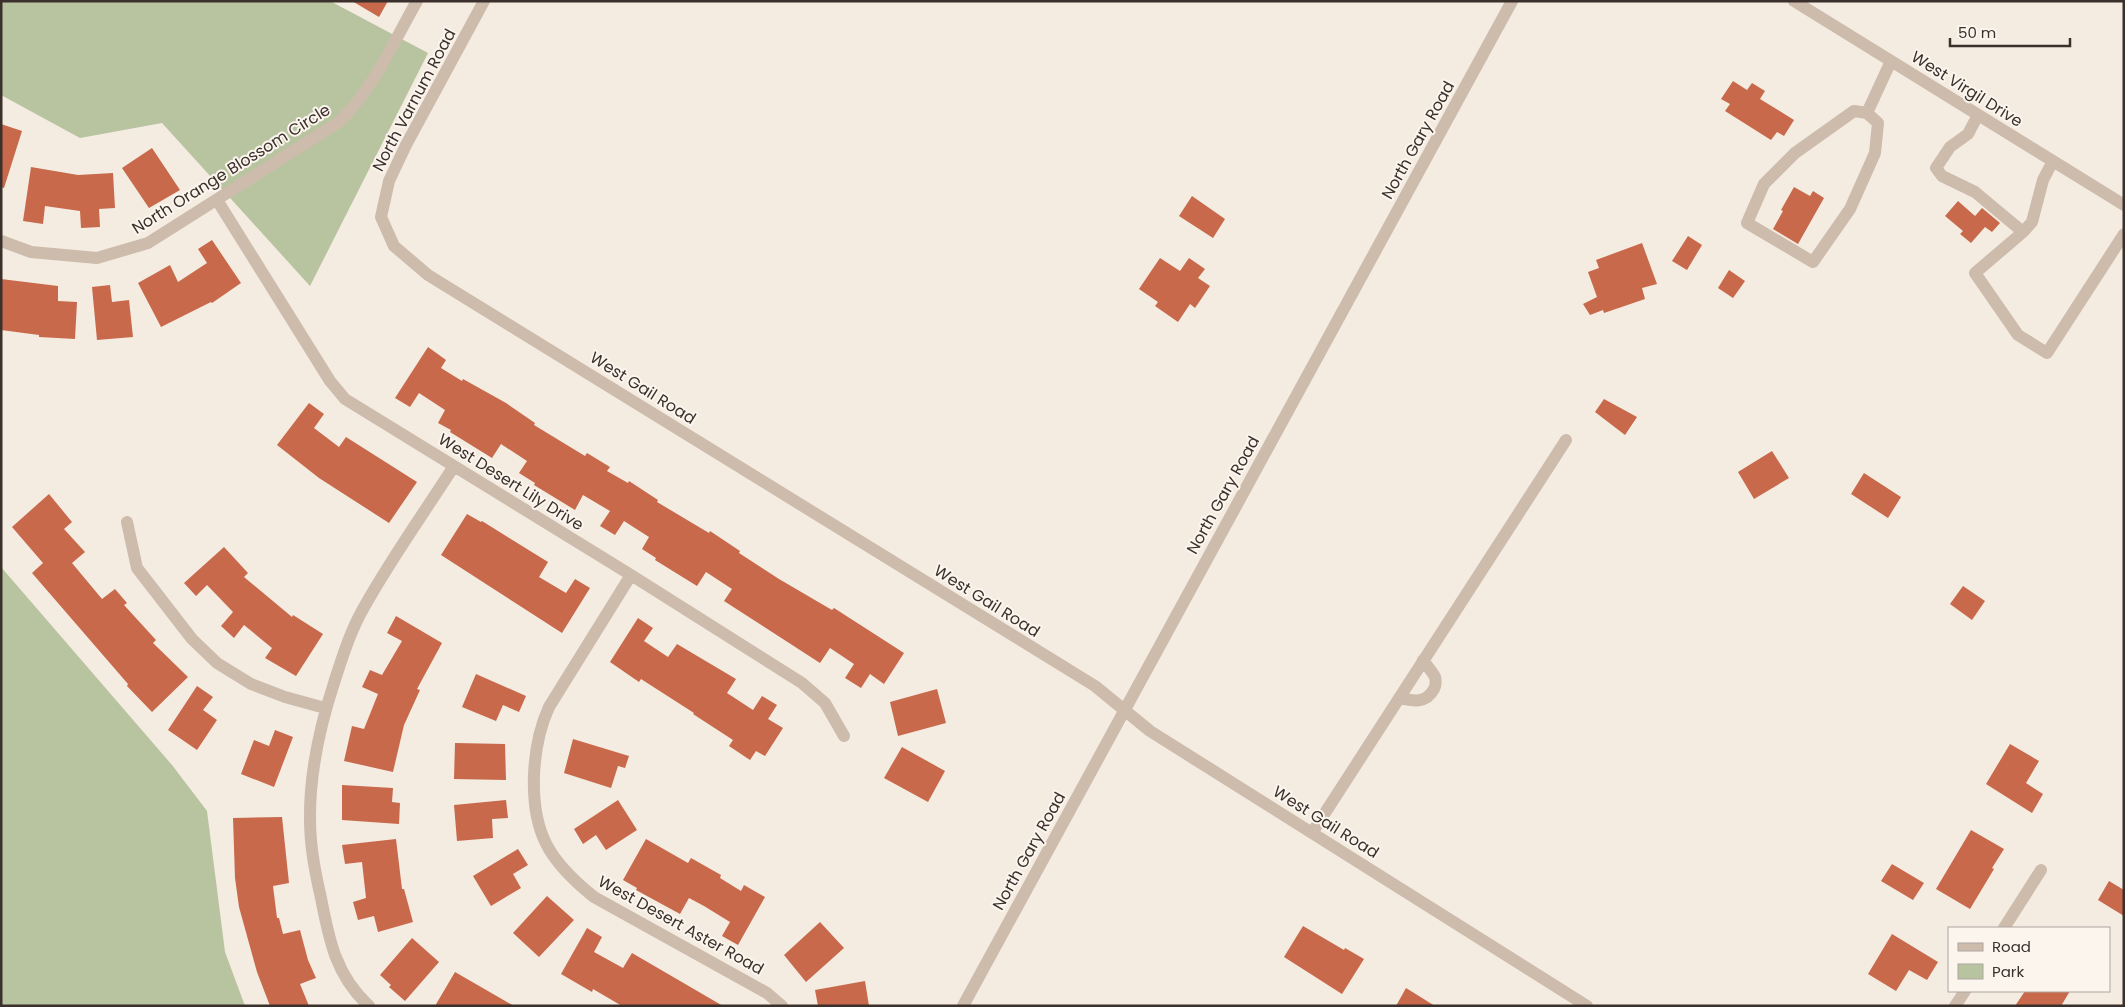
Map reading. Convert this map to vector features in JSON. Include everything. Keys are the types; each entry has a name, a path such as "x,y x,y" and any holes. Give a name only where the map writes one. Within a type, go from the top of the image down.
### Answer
{"street":[{"name":"North Orange Blossom Circle","path":"1,241 31,252 96,258 148,243 339,122 356,106 370,86 416,1"},
{"name":"North Varnum Road","path":"381,217 389,181 406,145 484,1"},
{"name":"North Gary Road","path":"963,1006 1512,1"},
{"name":"West Virgil Drive","path":"1794,1 2124,205"},
{"path":"1867,113 1891,61"},
{"path":"1854,110 1867,113 1878,123 1875,152 1850,209 1813,262 1747,223 1764,184 1795,153 1854,110"},
{"path":"1978,115 1968,134 1950,147 1936,168 1942,176 1975,192 2023,232"},
{"path":"2053,161 2043,180 2032,222 1975,273 2018,335 2047,353 2124,234"},
{"name":"West Desert Lily Drive","path":"217,200 330,381 345,400 631,575 802,683 824,703 844,736"},
{"name":"West Gail Road","path":"381,217 394,246 428,275 1095,686 1150,731 1587,1006"},
{"path":"1312,833 1566,440"},
{"path":"369,1006 360,998 342,974 330,942 312,857 310,818 312,771 325,708 343,652 362,610 454,466"},
{"path":"127,522 137,568 192,639 217,663 251,684 285,697 325,708"},
{"name":"West Desert Aster Road","path":"631,575 554,699 540,727 535,756 534,786 534,805 540,831 551,854 569,877 594,897 767,993 782,1006"},
{"path":"1399,698 1417,701 1427,698 1433,691 1436,684 1435,678 1424,660"},
{"path":"2005,927 2041,870"},
{"path":"1955,1006 1964,992"}],"green space":[{"path":"1,1 330,1 428,53 310,286 162,123 80,138 1,95"},
{"path":"1,567 172,765 207,811 225,952 245,1006 1,1006"}],"building":[{"path":"352,1 388,1 379,17"},
{"path":"1733,81 1747,90 1752,83 1765,91 1760,99 1794,120 1784,136 1777,132 1771,140 1725,111 1730,104 1721,99"},
{"path":"1,124 22,131 4,188 1,187"},
{"path":"152,148 180,190 149,208 122,168"},
{"path":"31,167 78,175 113,173 115,208 99,209 100,227 81,228 80,211 45,206 43,224 23,221"},
{"path":"1794,187 1810,196 1813,191 1824,198 1798,244 1773,229"},
{"path":"1192,196 1225,219 1213,238 1179,216"},
{"path":"1958,201 1975,216 1982,208 2000,223 1992,232 1985,227 1971,243 1960,234 1963,231 1945,216"},
{"path":"1688,236 1702,245 1687,270 1672,261"},
{"path":"212,240 241,283 212,303 161,327 138,283 170,265 178,282 207,263 198,249"},
{"path":"1642,243 1657,284 1642,288 1645,299 1604,313 1603,310 1590,315 1583,304 1597,297 1588,272 1599,268 1596,260"},
{"path":"1160,258 1180,271 1189,258 1205,269 1198,278 1210,286 1195,308 1190,304 1178,322 1155,306 1158,302 1139,289"},
{"path":"1729,270 1745,281 1733,298 1718,288"},
{"path":"1,279 58,286 58,301 77,302 75,339 39,337 39,335 1,330"},
{"path":"110,285 112,302 129,300 133,337 97,340 92,287"},
{"path":"428,347 446,360 441,368 506,403 535,423 534,425 585,456 587,453 610,467 607,471 628,483 629,481 658,500 657,502 709,533 710,531 779,579 832,610 834,608 904,653 884,684 870,674 861,688 845,678 854,664 830,648 820,663 724,601 732,589 706,572 697,586 655,560 656,558 642,549 649,537 624,521 615,535 600,526 610,511 583,495 575,510 534,485 535,483 519,473 527,461 501,444 492,458 450,432 451,430 438,423 445,410 419,393 410,407 395,398"},
{"path":"1604,399 1637,417 1625,435 1595,412"},
{"path":"309,403 324,414 314,428 339,447 346,437 417,482 389,523 319,478 277,445"},
{"path":"1772,451 1789,478 1754,499 1738,472"},
{"path":"1864,473 1901,497 1888,518 1851,494"},
{"path":"49,494 72,522 64,529 85,552 72,563 102,599 115,589 127,603 124,605 156,640 153,643 188,677 152,712 127,686 128,684 32,573 43,563 12,527"},
{"path":"467,514 482,521 548,562 539,577 566,593 575,579 590,588 562,633 441,555"},
{"path":"224,547 248,573 244,577 292,617 293,615 323,634 296,676 265,658 272,648 244,625 234,638 221,626 233,612 207,585 196,596 184,583"},
{"path":"1963,586 1985,601 1972,620 1950,604"},
{"path":"396,616 442,643 417,689 420,690 404,725 393,772 344,761 352,726 364,729 378,694 362,687 370,670 382,675 402,641 387,633"},
{"path":"638,618 653,628 644,641 668,657 677,644 736,679 727,693 753,710 762,696 777,705 768,719 783,728 765,756 756,751 750,760 729,746 733,740 641,679 639,682 610,662"},
{"path":"476,674 526,696 519,712 503,705 496,721 462,707"},
{"path":"197,686 213,697 203,710 217,720 197,750 168,730"},
{"path":"937,689 946,723 898,736 890,702"},
{"path":"275,730 293,737 274,787 241,774 254,740 269,746"},
{"path":"573,739 629,756 625,768 618,766 611,788 564,773"},
{"path":"455,743 505,744 506,780 454,779"},
{"path":"2010,744 2039,761 2026,783 2043,794 2032,813 1986,784"},
{"path":"902,747 945,771 928,802 884,778"},
{"path":"342,785 393,788 392,802 400,803 399,824 342,820"},
{"path":"506,800 508,818 492,819 493,838 457,841 454,805"},
{"path":"618,800 637,830 606,850 596,835 583,844 574,829"},
{"path":"282,817 289,883 273,886 277,918 279,918 283,934 300,930 308,960 316,978 300,984 309,1006 270,1006 257,972 239,907 235,878 233,818"},
{"path":"1971,830 2004,849 1970,909 1936,889"},
{"path":"396,839 402,889 404,889 413,922 378,932 374,916 358,920 353,902 366,898 362,862 345,864 342,845"},
{"path":"646,839 688,863 691,858 721,875 720,878 741,891 744,885 765,897 738,945 722,936 730,922 704,906 689,898 680,914 636,890 637,888 623,880"},
{"path":"518,849 528,865 513,874 521,888 491,906 473,876"},
{"path":"1892,864 1924,883 1913,900 1881,881"},
{"path":"2109,881 2124,890 2124,916 2098,900"},
{"path":"547,896 574,920 539,957 513,933"},
{"path":"820,922 844,948 806,982 784,955"},
{"path":"1303,926 1344,950 1345,948 1364,959 1342,994 1284,957"},
{"path":"587,928 602,937 594,952 623,968 632,953 723,1006 622,1006 593,989 592,992 561,974"},
{"path":"1892,934 1938,962 1927,980 1909,970 1896,991 1868,974"},
{"path":"412,938 439,962 405,1001 389,987 391,985 380,975"},
{"path":"455,972 514,1006 435,1006"},
{"path":"865,981 869,1006 818,1006 815,990"},
{"path":"1406,988 1435,1006 1396,1006"},
{"path":"2024,992 2069,992 2061,1006 2015,1006"}]}
